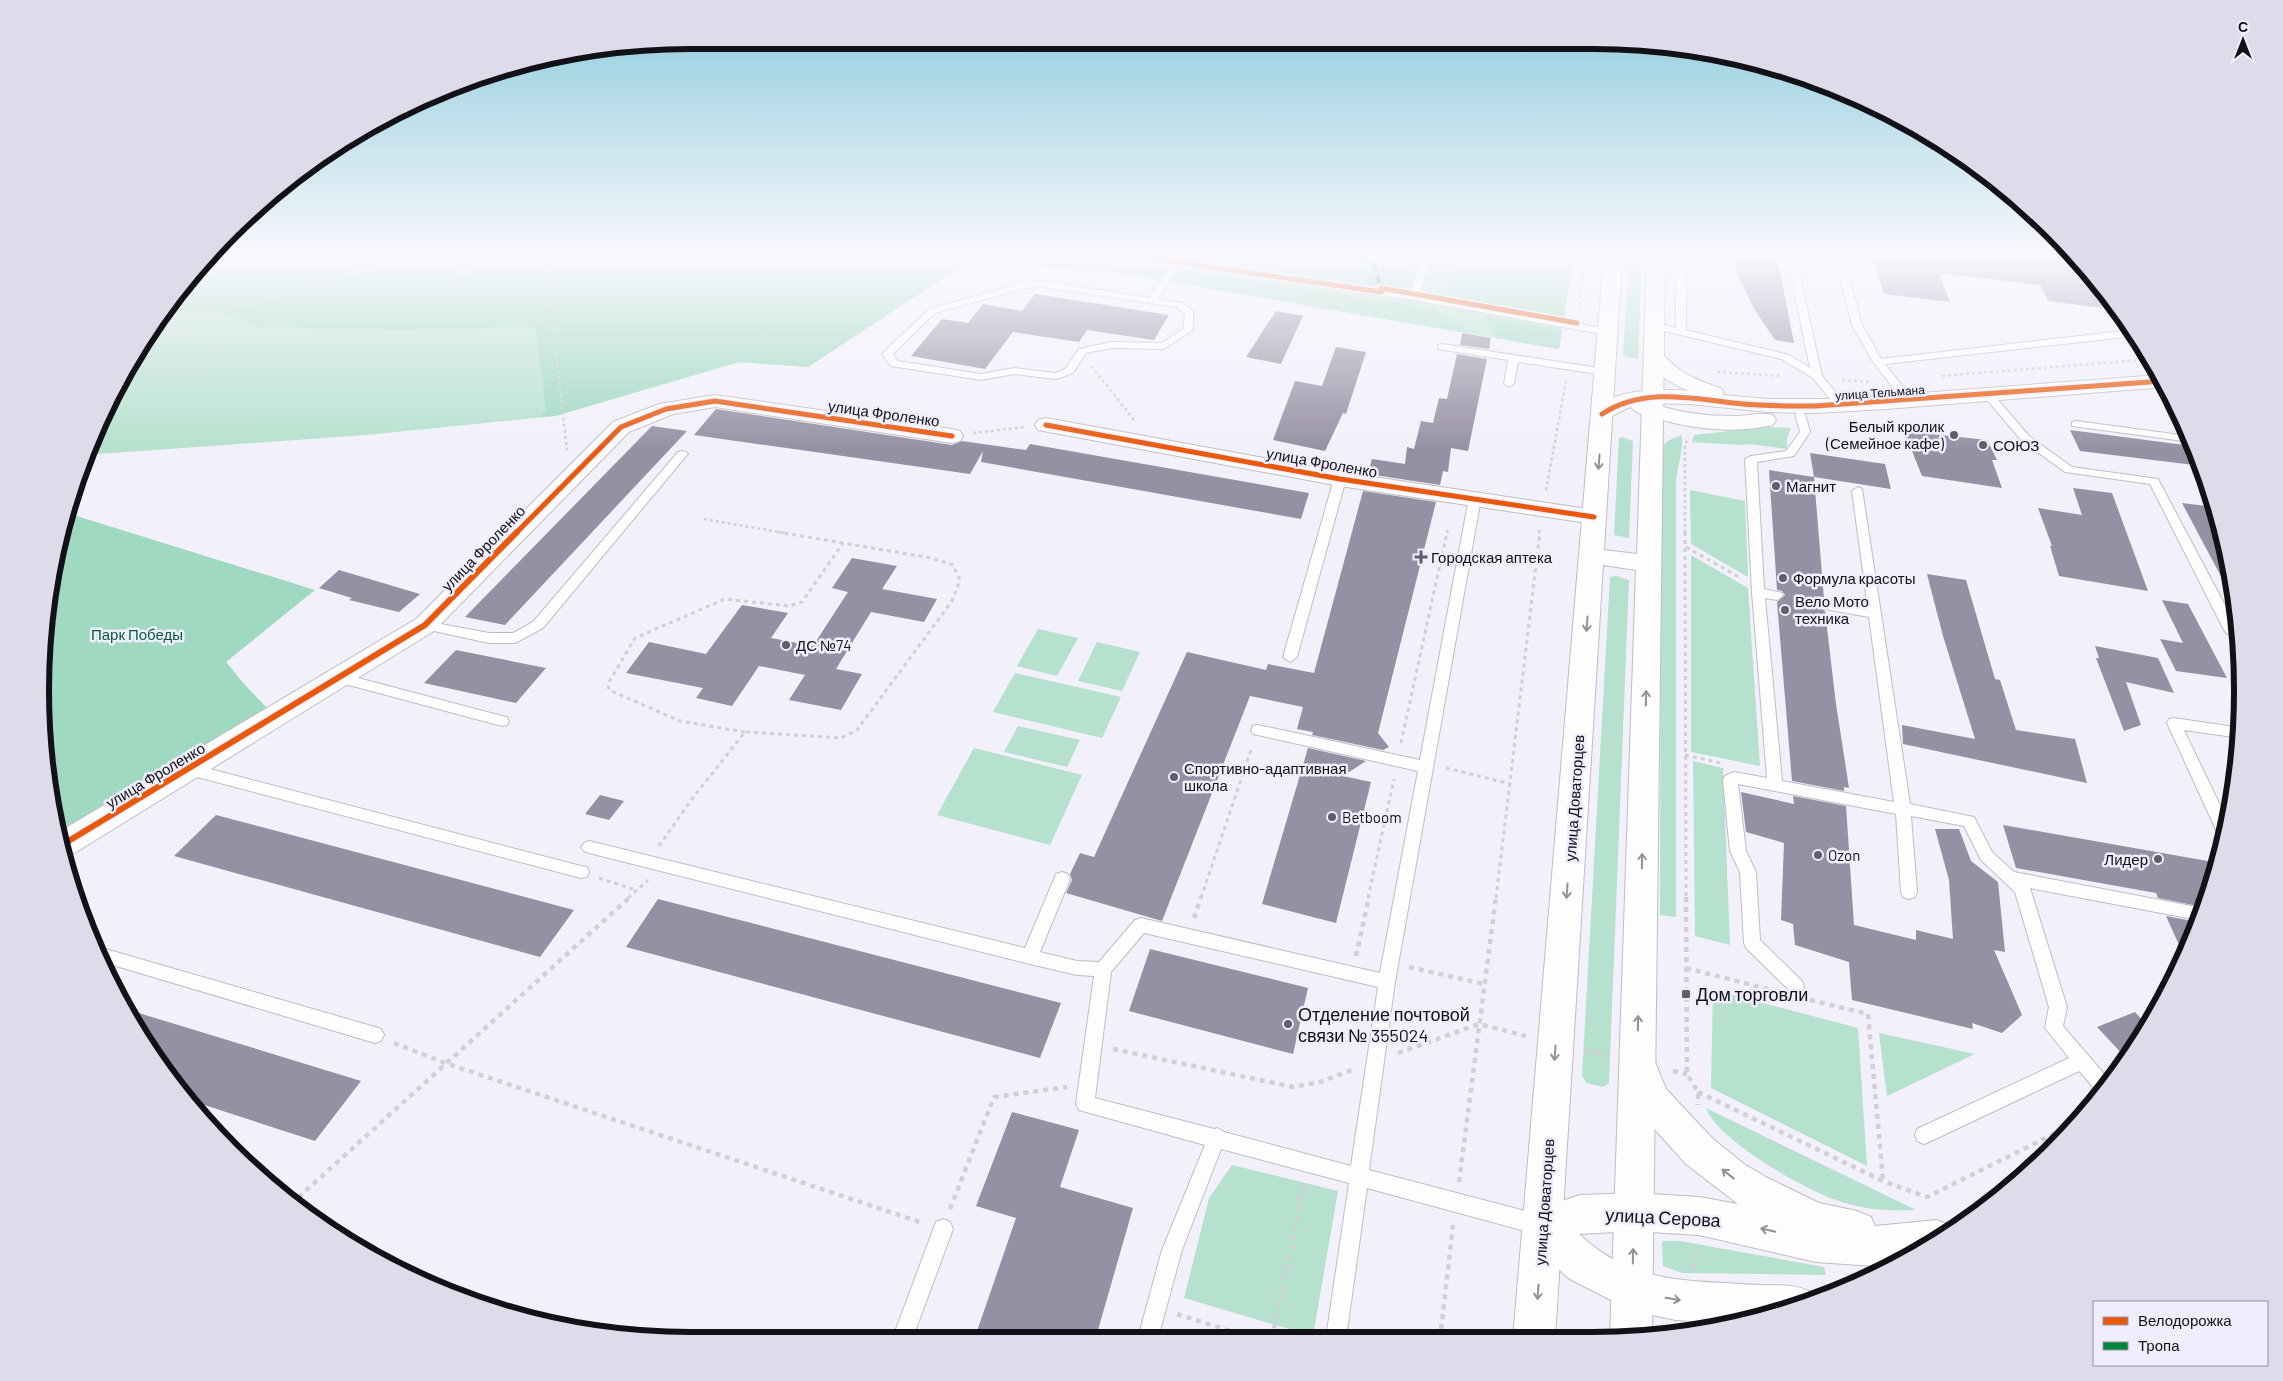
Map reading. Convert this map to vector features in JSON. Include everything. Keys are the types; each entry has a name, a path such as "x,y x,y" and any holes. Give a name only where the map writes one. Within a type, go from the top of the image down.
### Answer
{"main road":[{"path":"1605,374 1608,321"},
{"path":"1631,1331 1655,321"},
{"name":"улица Тельмана","path":"1654,357 1665,371 1680,380 1728,396 1793,410"},
{"name":"улица Тельмана","path":"1605,374 1612,389 1615,407 1653,404 1793,410 2154,382"},
{"name":"улица Фроленко","path":"67,842 425,625 621,427 642,415 678,404 715,402 952,436"},
{"name":"улица Тельмана","path":"1653,404 1681,418 1722,422 1760,421"},
{"name":"улица Доваторцев","path":"1535,1332 1594,517 1615,407"},
{"name":"улица Тельмана","path":"1652,450 1664,437 1690,429 1760,421 1793,410"},
{"name":"улица Фроленко","path":"1046,425 1340,478 1594,517"},
{"path":"1592,556 1649,564"},
{"name":"улица Серова","path":"1637,1062 1652,1100 1700,1151 1731,1177 1752,1191 1816,1222 1871,1234 1925,1239"},
{"name":"улица Серова","path":"1543,1226 1580,1214 1634,1212 1699,1216 1816,1242 1874,1246 1920,1242"},
{"path":"1543,1226 1582,1264 1632,1291 1676,1300 1772,1306"}],"lane":[{"path":"921,321 887,354 895,364 981,377 1014,370 1056,376 1069,371 1084,351 1112,345 1164,346 1188,330 1189,321"},
{"path":"1543,321 1607,332"},
{"path":"1681,321 1681,332"},
{"path":"1806,321 1817,376"},
{"path":"1856,321 1878,362 1909,401"},
{"path":"1655,326 1785,357 1817,376 1841,406"},
{"path":"1878,362 2126,334"},
{"path":"1442,347 1605,374"},
{"path":"1510,384 1514,358"},
{"path":"1988,395 2025,438 2069,470 2154,481 2231,630"},
{"path":"1775,785 1758,590 1750,459 1790,454 1805,432 1793,410"},
{"path":"2076,424 2182,438"},
{"path":"425,625 489,638 514,638 538,625 682,454"},
{"path":"1290,657 1340,478"},
{"path":"1858,491 1903,808 1909,892"},
{"path":"1337,1332 1387,982 1426,765 1465,496"},
{"path":"1758,590 1777,596"},
{"path":"1825,605 1876,614"},
{"path":"340,678 502,721"},
{"path":"2220,822 2174,723 2233,732"},
{"path":"1258,730 1426,765"},
{"path":"187,770 582,872"},
{"path":"1798,992 1752,943 1748,872 1738,851 1730,780 1734,778 1969,821 1986,856 2022,888 2058,1007 2054,1028 2101,1083"},
{"path":"589,847 1030,957 1077,968 1103,969"},
{"path":"2009,877 2194,913"},
{"path":"1030,957 1062,879"},
{"path":"1387,982 1141,925 1103,969 1084,1104 1217,1137 1308,1164 1543,1226"},
{"path":"107,957 375,1035"},
{"path":"1924,1135 2082,1061"},
{"path":"1150,1332 1172,1250 1217,1137"},
{"path":"905,1332 943,1229"}],"path":[{"path":"552,321 570,477"},
{"path":"1577,328 1578,321"},
{"path":"150,372 192,331 159,331"},
{"path":"176,389 221,341 181,342"},
{"path":"1081,354 1135,419 1125,440"},
{"path":"1441,1332 1511,784 1542,508 1569,367"},
{"path":"134,372 192,373"},
{"path":"952,436 1046,425"},
{"path":"1690,429 1685,446 1687,1074 1698,1092 1700,1151"},
{"path":"1401,744 1465,496"},
{"path":"704,519 931,558 953,565 960,580 952,602 857,730 841,738 745,732 680,720 609,690 608,684 634,638 725,599 789,606 802,602 843,543"},
{"path":"1685,547 1758,590"},
{"path":"1188,936 1258,730"},
{"path":"649,861 692,799 745,732"},
{"path":"1426,765 1511,784"},
{"path":"1352,974 1395,773"},
{"path":"298,1198 665,865"},
{"path":"582,872 636,890"},
{"path":"1391,963 1484,984"},
{"path":"1686,968 1772,990"},
{"path":"1798,992 1868,1014 1883,1181"},
{"path":"375,1035 445,1063 943,1229 994,1097 1087,1084"},
{"path":"1093,1045 1293,1087 1320,1082 1376,1061"},
{"path":"1698,1092 1883,1181 1927,1197 2057,1132"},
{"path":"1273,1332 1308,1164"},
{"path":"1676,1300 1692,1274 1699,1244 1699,1216"},
{"path":"1156,1308 1233,1332"}],"green space":[{"path":"166,321 877,321 808,367 739,362 555,416 366,435 94,454 115,407 135,370"},
{"path":"244,321 877,321 808,367 739,362 555,416 541,417 546,411 536,327 400,330 257,327"},
{"path":"1399,321 1563,321 1559,349"},
{"path":"1400,321 1455,321 1464,327 1467,333"},
{"path":"1484,321 1515,321 1562,331 1559,349 1496,338 1492,329"},
{"path":"1625,321 1639,321 1638,359 1623,356"},
{"path":"1764,427 1791,428 1787,438 1787,449 1750,444 1692,442 1694,435"},
{"path":"1682,435 1682,447 1676,480 1676,917 1660,915 1661,455 1663,447 1667,442"},
{"path":"1622,437 1633,441 1629,538 1614,535 1619,438"},
{"path":"1690,490 1745,501 1748,577 1691,544"},
{"name":"Парк Победы","path":"74,515 315,590 226,662 269,710 65,833 54,774 50,732 50,649 61,565"},
{"path":"1691,555 1748,588 1760,766 1691,752"},
{"path":"1616,576 1629,580 1609,1083 1603,1087 1587,1083 1582,1076 1610,577"},
{"path":"1038,629 1078,638 1057,676 1017,666"},
{"path":"1097,642 1140,652 1122,691 1078,681"},
{"path":"1015,673 1121,697 1102,738 993,712"},
{"path":"1018,726 1080,740 1067,767 1004,752"},
{"path":"974,748 1082,775 1050,845 937,815"},
{"path":"1693,761 1723,768 1730,945 1695,936"},
{"path":"1713,990 1858,1028 1867,1166 1711,1088"},
{"path":"1879,1033 1975,1054 1887,1096"},
{"path":"1706,1108 1916,1210 1866,1208 1822,1194 1763,1162 1744,1148 1713,1121"},
{"path":"1232,1165 1338,1191 1314,1332 1299,1332 1184,1298 1209,1198"},
{"path":"1662,1241 1680,1241 1824,1267 1826,1275 1682,1273 1663,1266"}],"building":[{"path":"940,321 968,323 969,321 1165,321 1154,340 1087,330 1079,342 1013,332 985,369 911,356"},
{"path":"1269,321 1301,321 1281,364 1246,357"},
{"path":"1762,321 1790,321 1794,343 1775,340"},
{"path":"1462,333 1491,338 1489,349 1460,345"},
{"path":"1336,347 1366,352 1346,414 1343,413 1325,451 1273,440 1295,381 1322,386"},
{"path":"1457,354 1487,359 1468,451 1451,448 1448,472 1443,471 1440,485 1368,474 1372,459 1405,464 1407,447 1414,449 1421,421 1433,423 1439,398 1447,399"},
{"path":"716,409 952,445 962,441 1026,450 1030,444 1309,493 1301,519 981,462 983,451 970,474 694,435"},
{"path":"652,426 687,431 505,625 465,617"},
{"path":"2070,430 2185,445 2193,465 2080,451"},
{"path":"1904,431 1987,440 1997,460 1992,460 2002,488 1922,476"},
{"path":"1810,453 1885,464 1891,489 1814,477"},
{"path":"1769,470 1814,477 1824,599 1817,606 1825,611 1836,704 1849,788 1844,787 1844,791 1792,781 1777,602 1785,595 1782,591 1777,590"},
{"path":"2073,488 2112,493 2148,591 2059,576 2050,546 2052,546 2038,508 2082,515"},
{"path":"1363,491 1436,502 1378,733 1389,747 1383,750 1312,735 1313,732 1297,729 1303,707 1250,696 1162,921 1066,893 1072,880 1070,874 1080,853 1094,857 1187,652 1266,670 1268,664 1314,673"},
{"path":"2182,503 2207,506 2225,584"},
{"path":"852,558 897,566 882,589 937,599 924,622 871,612 836,669 862,674 841,710 789,700 805,675 759,666 732,706 696,698 703,688 626,673 649,642 706,654 742,605 788,613 771,638 813,646 848,592 832,588"},
{"path":"339,570 420,594 399,612 349,600 352,598 319,588"},
{"path":"1927,574 1966,580 1995,679 2000,680 2016,730 2075,739 2087,783 1903,744 1902,725 1975,739 1943,636"},
{"path":"2162,600 2188,604 2227,678 2176,671 2160,639 2183,643"},
{"path":"2095,646 2158,658 2174,693 2126,682 2141,725 2124,731 2096,658 2099,658"},
{"path":"456,650 546,668 516,703 424,683"},
{"path":"1308,748 1366,761 1343,776 1371,782 1336,923 1262,904"},
{"path":"1741,792 1794,804 1793,796 1846,806 1854,925 1916,940 1916,930 1953,939 1949,880 1935,829 1959,829 1971,861 1998,882 2005,952 1994,950 2022,1015 2002,1033 1972,1023 1973,1029 1852,1000 1849,962 1795,945 1793,924 1781,920 1784,843 1746,832"},
{"path":"600,795 624,801 609,820 585,814"},
{"path":"216,815 574,910 540,957 174,856"},
{"path":"2003,825 2211,862 2197,906 2158,898 2156,893 2016,868"},
{"path":"658,899 1061,1003 1040,1058 626,947"},
{"path":"2166,916 2191,921 2180,947"},
{"path":"1150,949 1308,988 1293,1054 1129,1011"},
{"path":"136,1012 361,1081 315,1141 199,1103 157,1047"},
{"path":"2135,1012 2142,1020 2122,1053 2097,1027"},
{"path":"1012,1112 1079,1130 1060,1187 1133,1208 1097,1332 977,1332 1016,1218 976,1206"}],"cycle path":[{"path":"1568,321 1577,323"},
{"path":"1602,414 1616,405 1632,399 1651,397 1690,397 1768,406 1839,406 2154,382"},
{"path":"67,842 425,625 621,427 633,421 666,409 715,401 952,436"},
{"path":"1046,425 1340,479 1594,517"}],"place":[{"name":"Белый кролик (Семейное кафе)","path":"1954,435"},
{"name":"СОЮЗ","path":"1983,445"},
{"name":"Магнит","path":"1776,486"},
{"name":"Городская аптека","path":"1421,557"},
{"name":"Формула красоты","path":"1783,578"},
{"name":"Вело Мото техника","path":"1785,610"},
{"name":"ДС №74","path":"786,645"},
{"name":"Спортивно-адаптивная школа","path":"1174,777"},
{"name":"Betboom","path":"1332,817"},
{"name":"Ozon","path":"1818,855"},
{"name":"Лидер","path":"2158,859"},
{"name":"Дом торговли","path":"1686,994"},
{"name":"Отделение почтовой связи № 355024","path":"1288,1024"}]}
